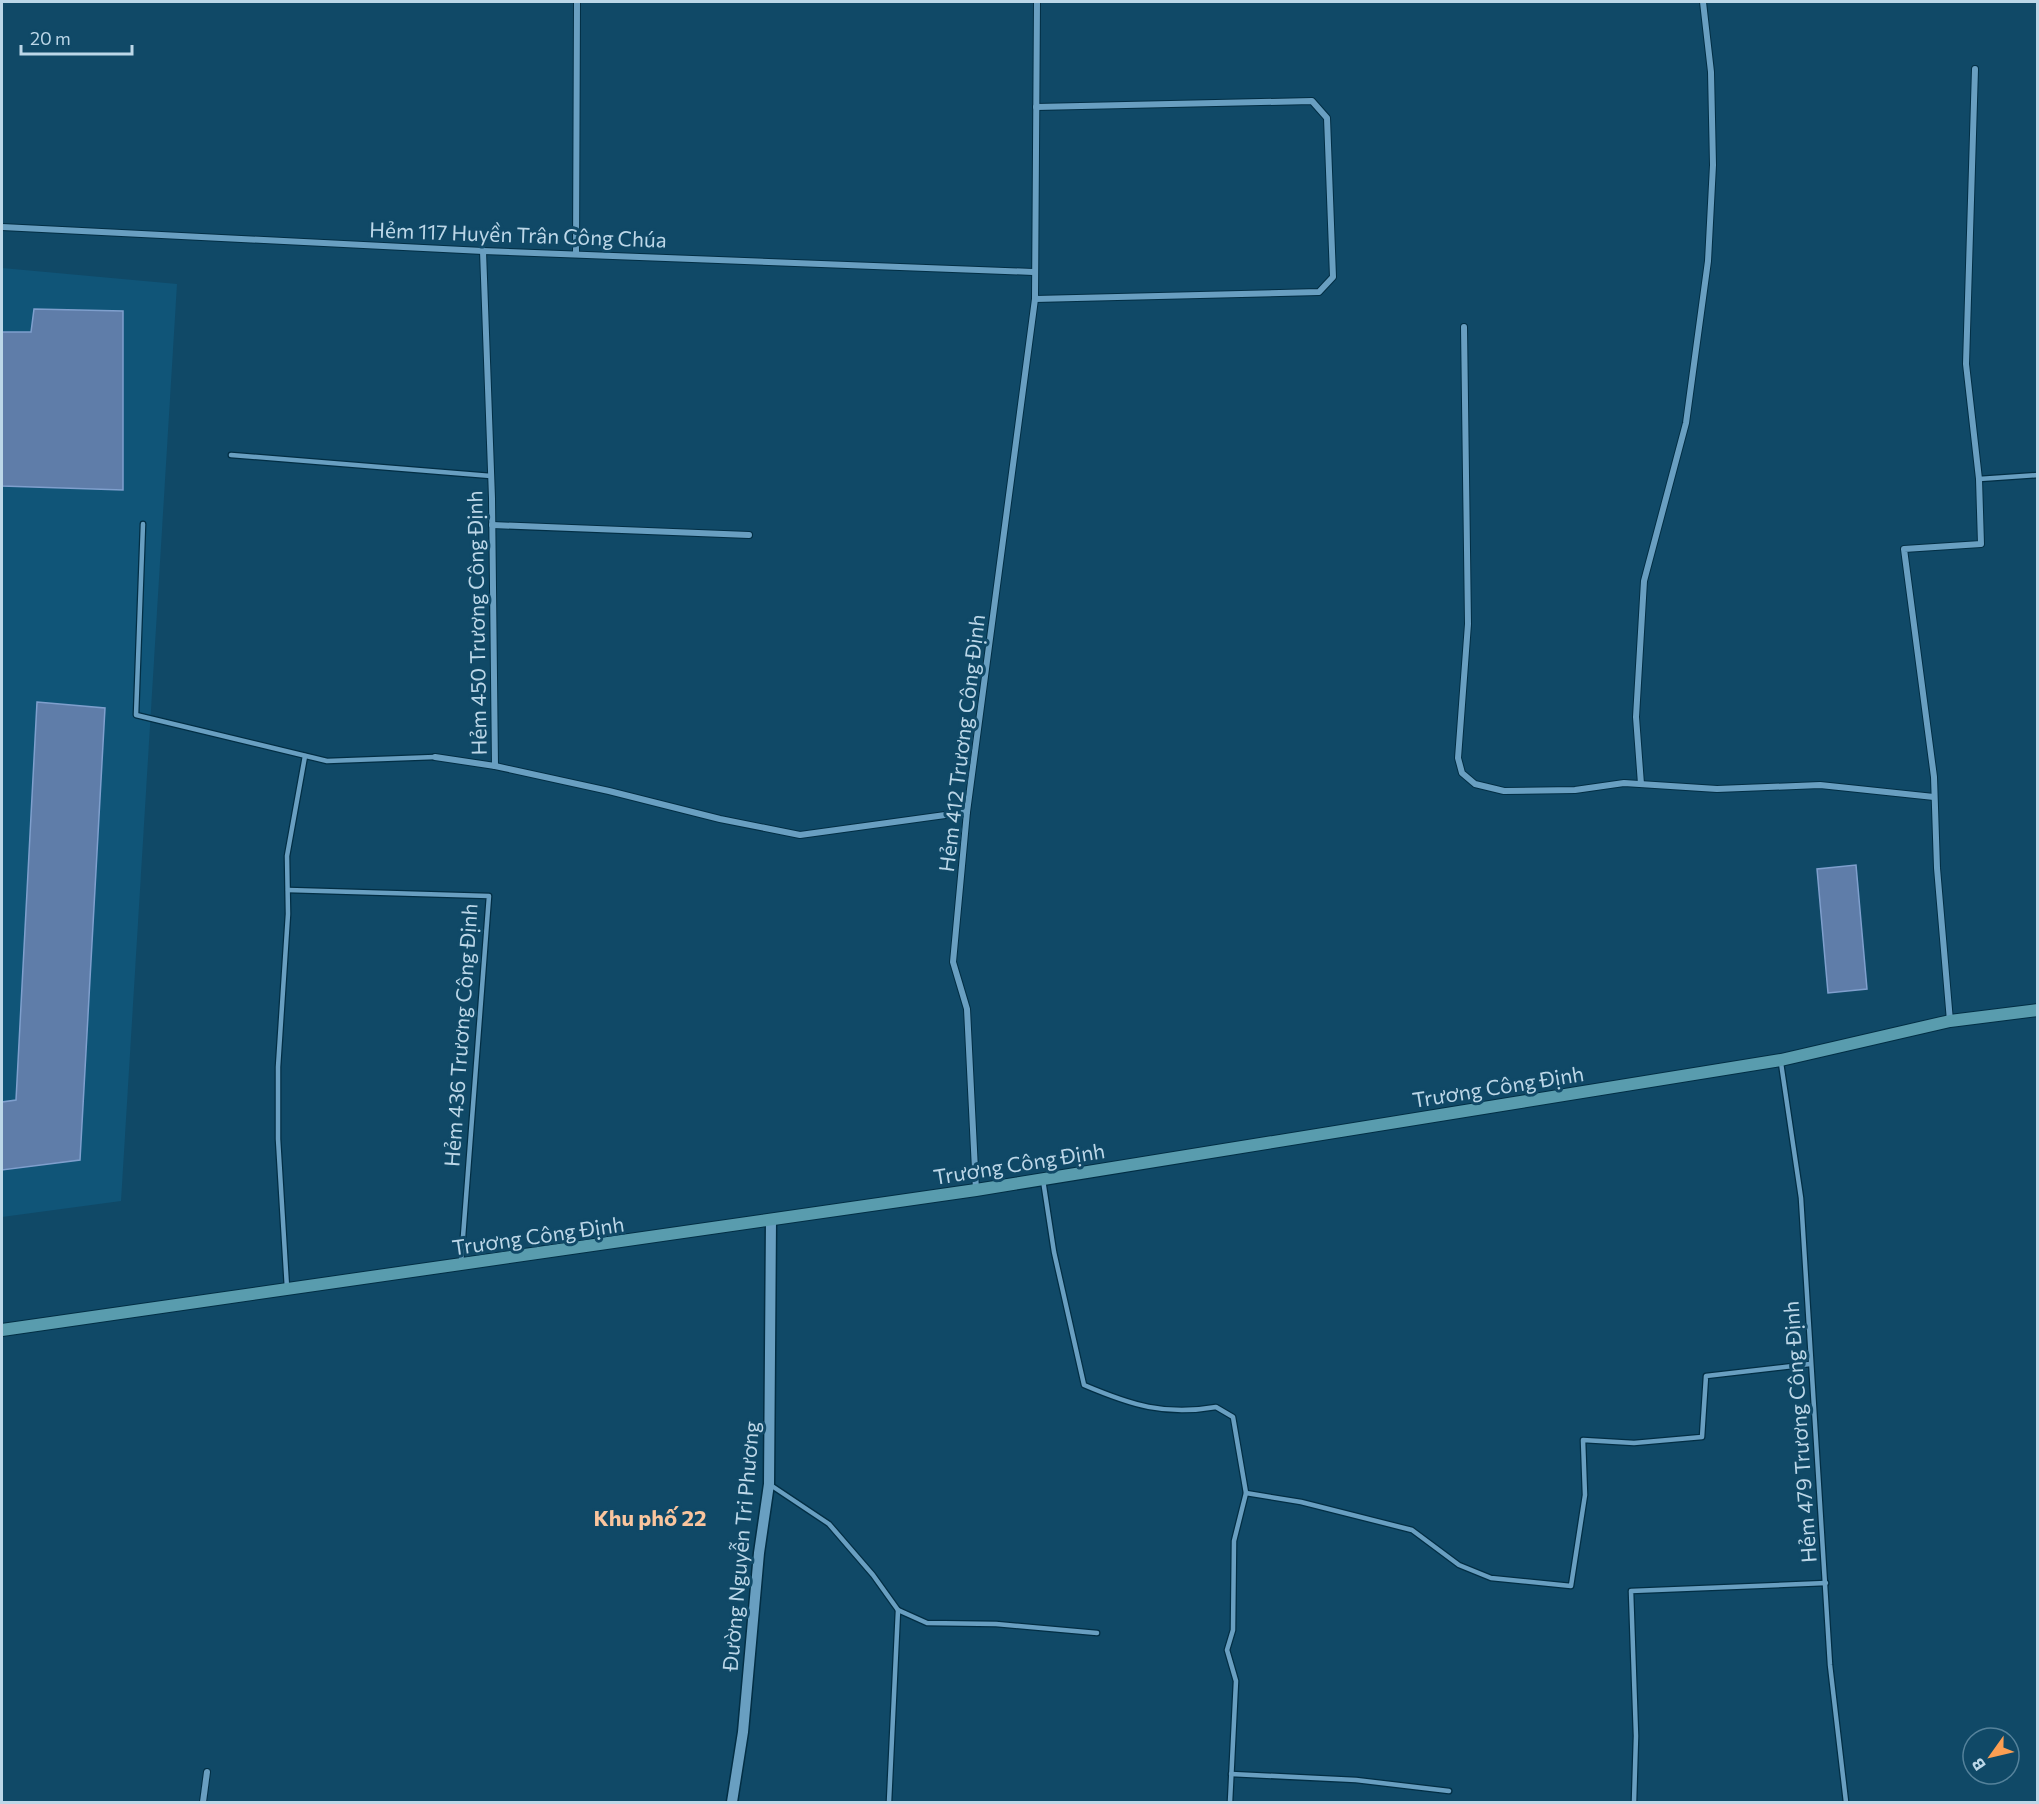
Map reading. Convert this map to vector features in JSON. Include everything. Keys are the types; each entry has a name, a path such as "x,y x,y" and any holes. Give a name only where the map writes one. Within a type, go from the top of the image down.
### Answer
{"main road":[{"name":"Trương Công Định","path":"2,1330 461,1266 1043,1180 1781,1060 1950,1021 2037,1010"}],"street":[{"path":"576,254 577,2"},
{"path":"1036,107 1312,102 1327,118 1333,277 1319,292 1035,299 1033,272 1037,2"},
{"path":"1641,784 1636,717 1644,582 1686,423 1708,261 1713,165 1711,72 1703,2"},
{"path":"1950,1021 1937,868 1934,797 1904,549 1981,544 1979,479 1966,364 1975,69"},
{"name":"Hẻm 117 Huyền Trân Công Chúa","path":"2,227 483,251 1033,272"},
{"name":"Hẻm 450 Trương Công Định","path":"483,251 491,476 495,766 609,791 720,819 800,835 967,812"},
{"name":"Hẻm 412 Trương Công Định","path":"976,1190 967,1009 953,962 967,812 1035,299"},
{"path":"1464,327 1469,575 1468,624 1458,758 1462,773 1475,784 1504,791 1575,790 1641,784 1717,789 1820,785 1934,797"},
{"path":"492,525 749,535"},
{"path":"435,757 495,766"},
{"name":"Đường Nguyễn Tri Phương","path":"732,1803 743,1732 759,1552 769,1484 771,1220"},
{"path":"203,1803 207,1772"}],"lane":[{"path":"231,455 491,476"},
{"path":"1979,479 2037,475"},
{"path":"143,524 136,715 327,761 435,757"},
{"path":"287,1290 278,1139 278,1067 288,890 287,856 305,756"},
{"name":"Hẻm 436 Trương Công Định","path":"288,890 489,896 461,1266"},
{"name":"Hẻm 479 Trương Công Định","path":"1781,1060 1801,1198 1810,1364 1836,1728 1846,1803"},
{"path":"1043,1180 1054,1252 1084,1385 1124,1402 1185,1413 1216,1407 1233,1417 1246,1493 1234,1541 1233,1630 1227,1650 1236,1681 1230,1803"},
{"path":"1246,1493 1301,1502 1413,1530 1459,1565 1491,1578 1571,1586 1585,1495 1583,1440 1634,1443 1702,1437 1707,1376 1810,1364"},
{"path":"769,1484 829,1524 873,1575 897,1610 927,1623 1007,1625 1097,1633"},
{"path":"1634,1803 1636,1736 1631,1591 1826,1583"},
{"path":"889,1803 897,1610"},
{"path":"1231,1774 1356,1780 1449,1791"}],"shaded area":[{"path":"2,268 177,284 121,1201 2,1217"}],"building":[{"path":"34,309 123,311 123,490 2,486 2,332 31,332"},
{"path":"37,702 105,708 80,1160 2,1170 2,1102 16,1100"},
{"path":"1856,865 1867,989 1828,993 1817,869"}],"district":[{"name":"Khu phố 22","path":"650,1517"}]}
